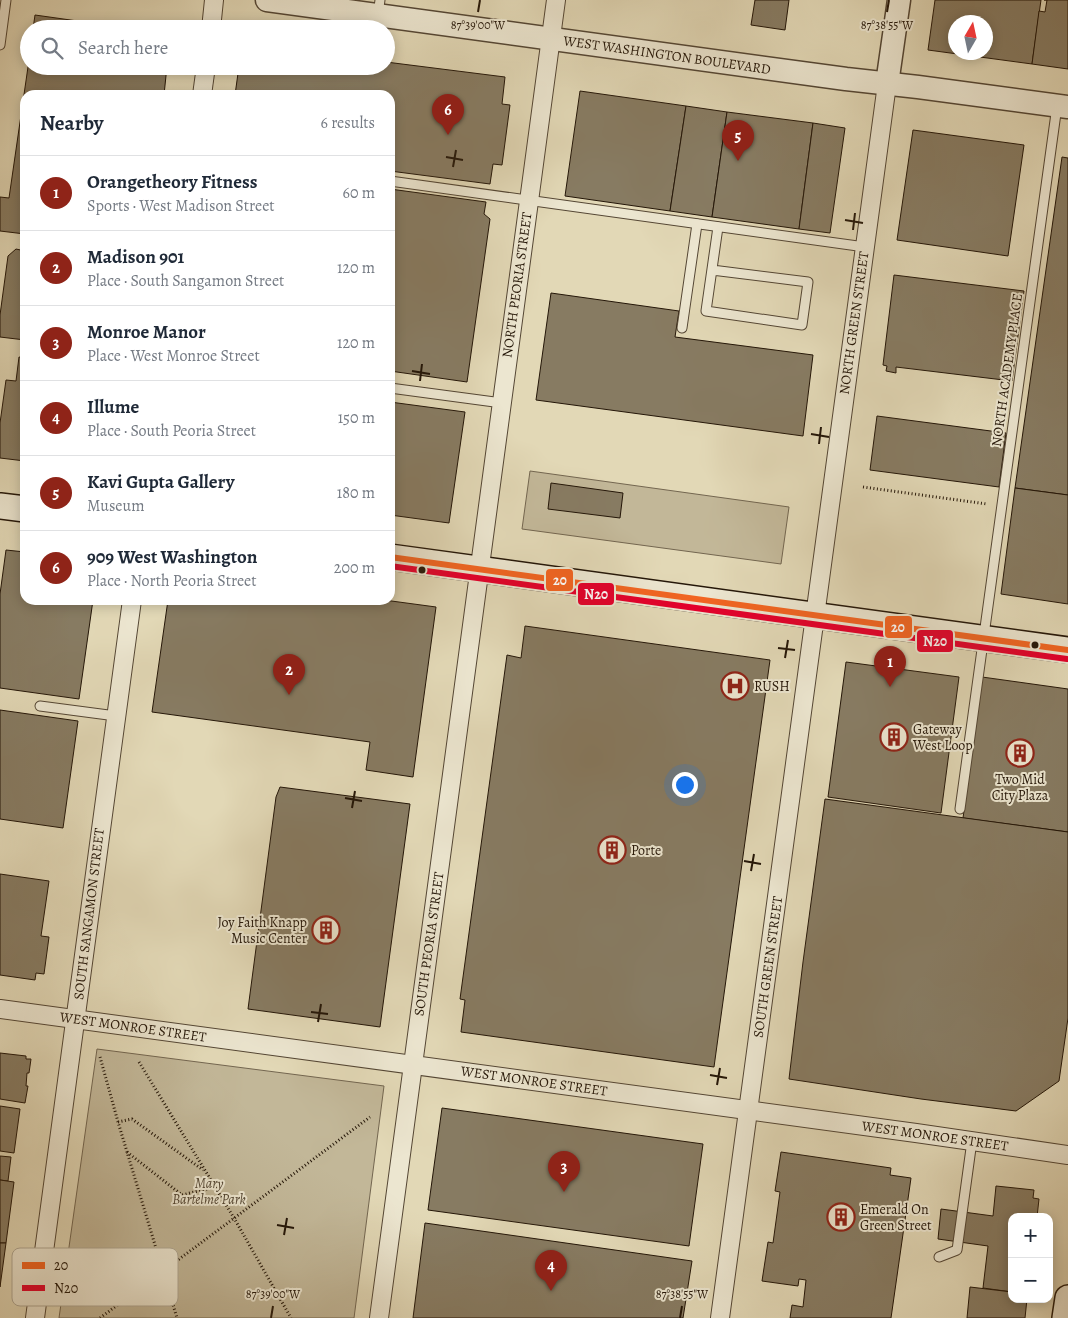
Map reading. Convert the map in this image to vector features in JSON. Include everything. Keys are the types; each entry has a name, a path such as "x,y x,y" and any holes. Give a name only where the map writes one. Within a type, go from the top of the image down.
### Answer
{"main road":[{"path":"0,506 20,508"},
{"path":"395,558 1068,650"},
{"path":"1065,1318 1068,1298"}],"street":[{"path":"212,20 214,0"},
{"name":"WEST WASHINGTON BOULEVARD","path":"267,0 379,8 551,39 1063,106"},
{"name":"NORTH PEORIA STREET","path":"479,570 556,0"},
{"name":"NORTH GREEN STREET","path":"815,616 899,0"},
{"path":"203,90 205,75"},
{"name":"SOUTH PEORIA STREET","path":"380,1318 479,570"},
{"name":"SOUTH SANGAMON STREET","path":"45,1248 131,605"},
{"name":"SOUTH GREEN STREET","path":"720,1318 815,616"},
{"name":"WEST MONROE STREET","path":"0,1009 1068,1155"}],"lane":[{"path":"0,45 6,0"},
{"name":"NORTH ACADEMY PLACE","path":"960,809 1002,506 1063,106"},
{"path":"395,182 865,247"},
{"path":"682,328 697,224"},
{"path":"712,270 808,282 802,325 706,311 718,227"},
{"path":"395,389 502,403"},
{"path":"40,706 116,716"},
{"path":"939,1257 957,1250 972,1141"}],"path":[{"path":"864,487 1002,506"},
{"path":"100,1057 155,1248"},
{"path":"139,1062 234,1218 291,1318"},
{"path":"178,1259 370,1117"},
{"path":"118,1122 132,1119 206,1172"},
{"path":"127,1152 182,1195 215,1188"},
{"path":"100,1318 116,1306"},
{"path":"173,1306 177,1318"}],"green space":[{"path":"530,471 789,507 781,564 522,529"},
{"name":"Mary Bartelme Park","path":"97,1049 384,1086 354,1318 59,1318 61,1306 178,1306 178,1248 69,1248"}],"building":[{"path":"755,0 789,0 785,30 751,25"},
{"path":"935,0 1041,0 1032,64 993,59 993,15 948,15 948,53 928,50"},
{"path":"1047,0 1068,0 1068,69 1032,64 1039,11 1045,12"},
{"path":"35,15 70,20 34,20"},
{"path":"395,63 505,77 502,104 510,105 502,165 493,164 490,184 395,172 395,90 236,90 238,75 395,75"},
{"path":"27,75 166,75 165,90 25,90"},
{"path":"580,91 686,106 670,211 565,196"},
{"path":"686,106 727,112 712,217 670,211"},
{"path":"727,112 813,123 799,229 712,217"},
{"path":"20,122 20,233 0,231 0,197 9,198"},
{"path":"813,123 845,128 830,233 799,229"},
{"path":"913,130 1024,145 1008,256 897,240"},
{"path":"1062,157 1068,158 1068,495 1015,488"},
{"path":"395,190 486,202 484,214 490,219 467,382 395,372"},
{"path":"16,249 20,250 20,339 0,337 0,315 8,256"},
{"path":"894,275 1024,291 1012,381 896,367 896,373 886,371 887,366 883,365"},
{"path":"551,293 679,311 675,337 813,355 803,436 536,400"},
{"path":"19,357 20,460 0,458 0,423 6,380 16,381"},
{"path":"395,403 465,412 449,523 395,516"},
{"path":"877,416 1006,433 999,487 870,470"},
{"path":"551,483 623,493 620,518 548,509"},
{"path":"1015,488 1068,495 1068,604 1001,594"},
{"path":"6,550 20,551 20,605 92,605 79,699 0,688 0,594"},
{"path":"395,601 436,607 413,777 366,770 370,742 152,712 167,605 395,605"},
{"name":"Porte","path":"525,626 770,660 714,1067 461,1032 465,1000 460,999 507,655 521,658"},
{"name":"Gateway West Loop","path":"846,662 959,677 941,813 828,797"},
{"name":"Two Mid City Plaza","path":"982,677 1068,689 1068,832 963,818"},
{"path":"0,710 78,721 63,828 0,819"},
{"name":"Joy Faith Knapp Music Center","path":"280,787 410,804 380,1027 248,1009 276,797"},
{"path":"825,799 1068,832 1068,1018 1059,1081 1016,1111 789,1079"},
{"path":"0,874 49,881 41,936 49,937 44,974 36,973 35,980 0,975"},
{"path":"0,1053 26,1056 26,1059 31,1059 29,1073 27,1073 26,1086 28,1086 25,1103 0,1099"},
{"path":"0,1106 20,1109 14,1153 0,1151"},
{"path":"442,1108 703,1144 689,1246 428,1210"},
{"name":"Emerald On Green Street","path":"781,1152 891,1168 890,1175 911,1178 891,1318 790,1318 792,1305 803,1307 806,1280 799,1279 798,1286 762,1281 768,1242 773,1243 780,1192 775,1191"},
{"path":"0,1156 11,1157 8,1181 0,1180"},
{"path":"0,1180 14,1182 6,1243 0,1243"},
{"path":"996,1186 1034,1190 1033,1198 1039,1199 1037,1213 1008,1213 1008,1291 983,1288 988,1246 938,1239 941,1209 993,1216"},
{"path":"425,1223 692,1261 683,1318 413,1318"},
{"path":"0,1243 6,1243 0,1287"},
{"path":"970,1287 1008,1292 1008,1303 1027,1303 1025,1318 967,1318"}],"transit line":[{"name":"20","path":"395,558 1068,650"},
{"name":"N20","path":"395,567 1067,659"}],"place":[{"name":"909 West Washington","path":"448,135"},
{"name":"Kavi Gupta Gallery","path":"738,161"},
{"name":"RUSH","path":"735,686"},
{"name":"Orangetheory Fitness","path":"890,687"},
{"name":"Madison 901","path":"289,695"},
{"name":"Gateway West Loop","path":"894,737"},
{"name":"Two Mid City Plaza","path":"1020,753"},
{"name":"Porte","path":"612,850"},
{"name":"Joy Faith Knapp Music Center","path":"326,930"},
{"name":"Monroe Manor","path":"564,1192"},
{"name":"Emerald On Green Street","path":"841,1217"},
{"name":"Illume","path":"551,1291"}]}
